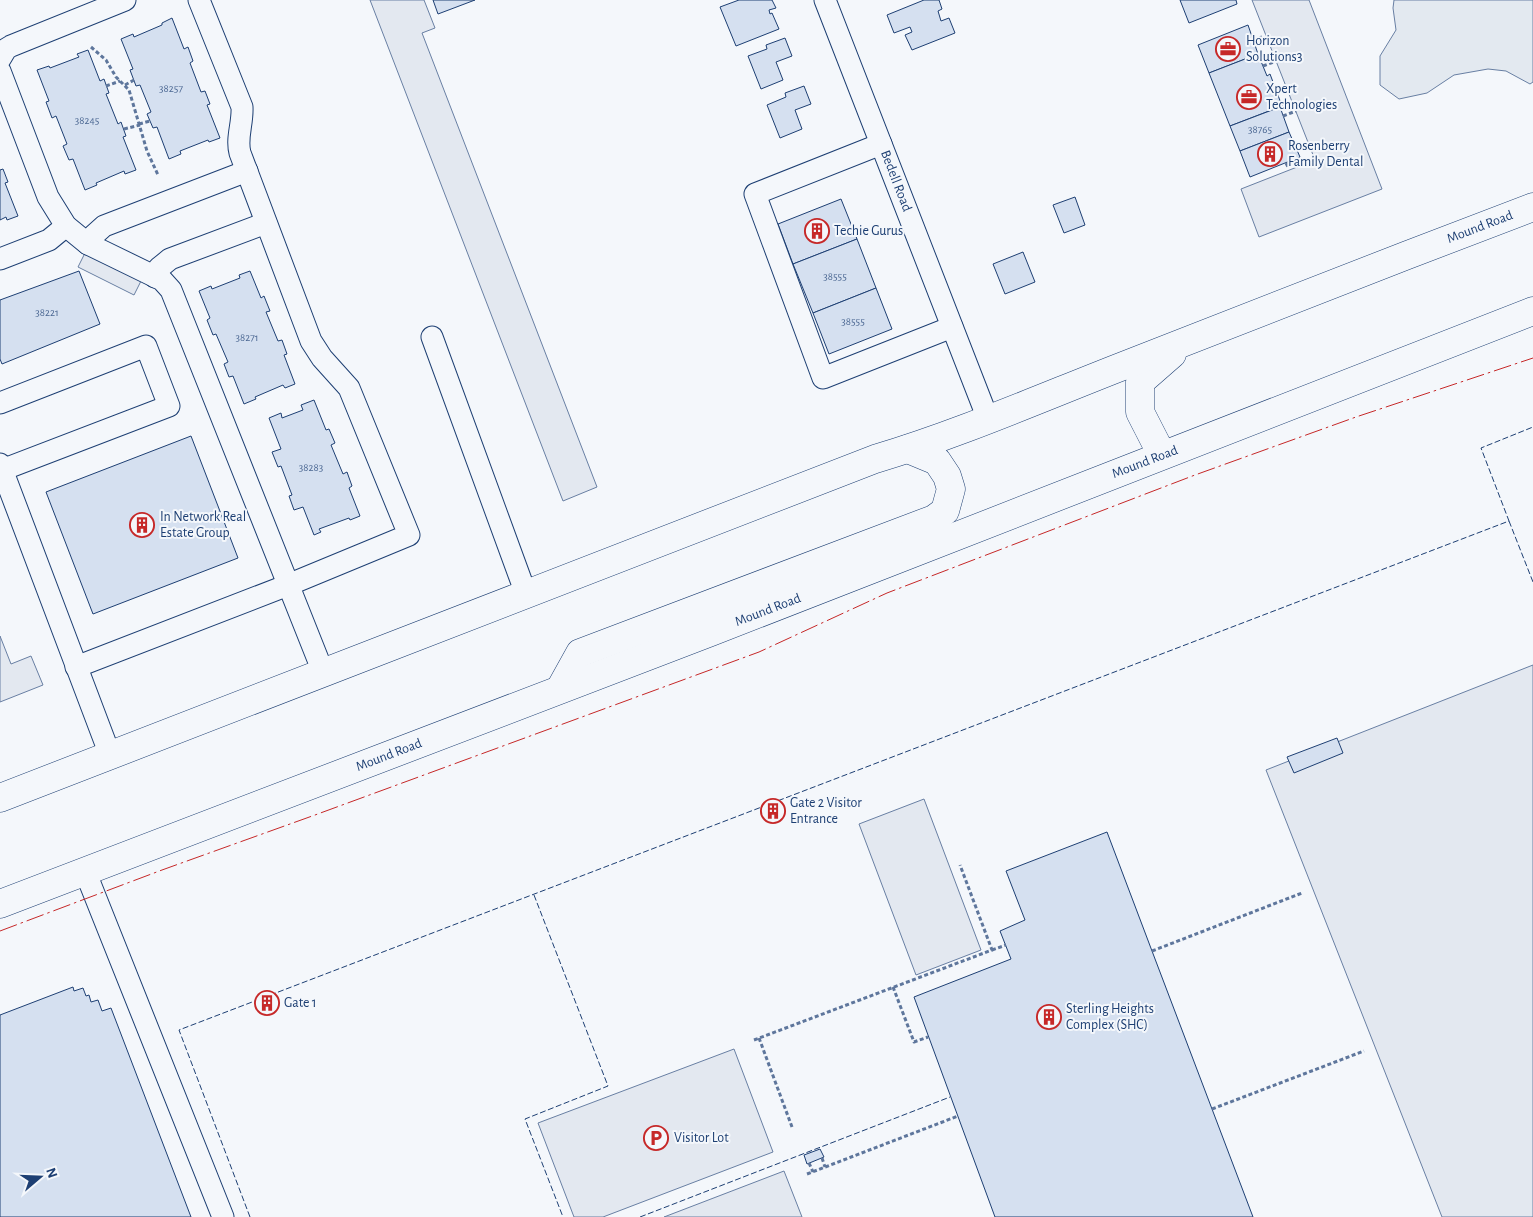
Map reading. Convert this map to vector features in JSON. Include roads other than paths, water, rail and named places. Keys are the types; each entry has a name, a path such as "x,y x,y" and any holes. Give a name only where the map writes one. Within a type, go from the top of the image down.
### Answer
{"main road":[{"name":"Mound Road","path":"0,798 875,459 908,449 1533,207"},
{"name":"Mound Road","path":"0,904 711,632 1533,311"},
{"path":"1162,455 1140,412 1140,382 1187,341"},
{"path":"560,689 580,653 934,519 945,511 951,489 947,476 936,461 908,449"}],"street":[{"path":"0,59 6,49 11,46 125,0"},
{"path":"76,667 288,585 409,535 349,388 322,358 311,341 247,172 239,147 243,116 242,107 199,0"},
{"name":"Bedell Road","path":"825,0 988,418"},
{"path":"0,71 48,197 66,226 88,244 155,277 168,285 171,290 323,672"},
{"path":"881,144 755,194 823,378 952,327"},
{"path":"88,244 104,226 247,172"},
{"path":"155,277 159,268 170,259 266,223"},
{"path":"0,259 49,240 66,226"},
{"path":"432,337 526,594"},
{"path":"0,403 146,346 169,406 1,467 110,755"},
{"path":"85,871 223,1217"}],"place":[{"name":"Horizon Solutions3","path":"1228,49"},
{"name":"Xpert Technologies","path":"1249,97"},
{"name":"Rosenberry Family Dental","path":"1270,154"},
{"name":"Techie Gurus","path":"817,231"},
{"name":"In Network Real Estate Group","path":"142,525"},
{"name":"Gate 2 Visitor Entrance","path":"773,811"},
{"name":"Gate 1","path":"267,1003"},
{"name":"Sterling Heights Complex (SHC)","path":"1049,1017"},
{"name":"Visitor Lot","path":"656,1138"}]}
